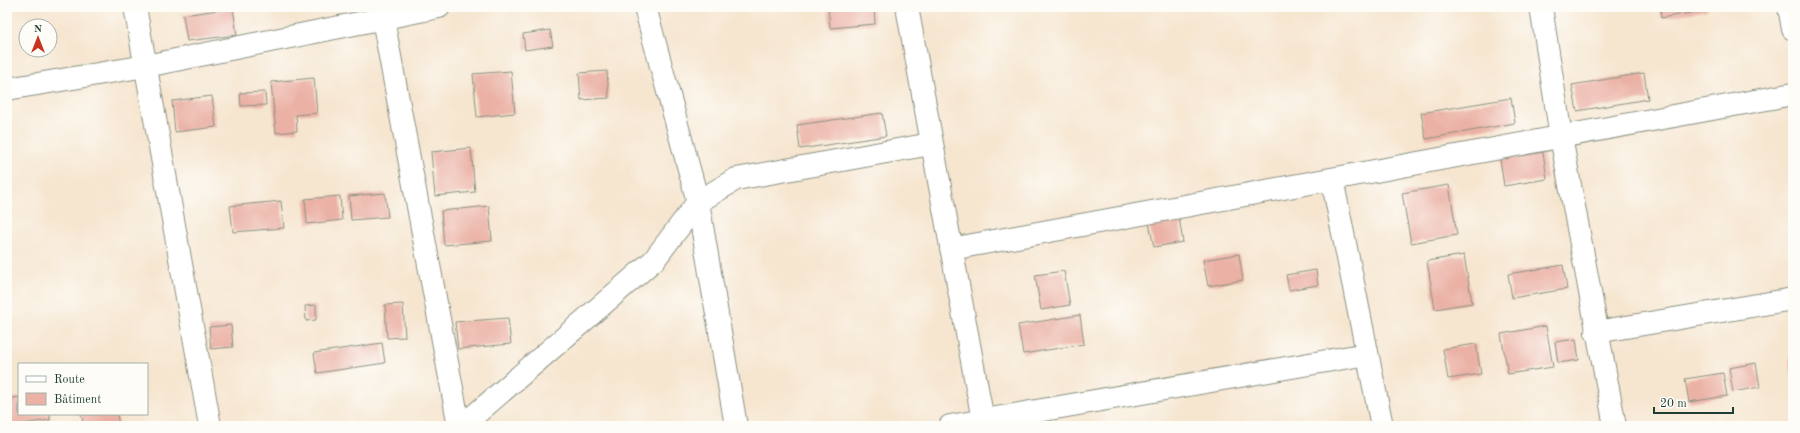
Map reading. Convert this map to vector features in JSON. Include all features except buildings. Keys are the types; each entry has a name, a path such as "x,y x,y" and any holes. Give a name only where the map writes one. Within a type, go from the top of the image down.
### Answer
{"street":[{"path":"135,7 210,426"},
{"path":"7,89 146,66 439,7"},
{"path":"645,7 698,202 736,426"},
{"path":"907,7 983,423"},
{"path":"1541,7 1561,137 1596,332 1615,426"},
{"path":"1789,7 1793,29"},
{"path":"383,19 459,426"},
{"path":"951,248 1793,94"},
{"path":"462,426 654,260 698,202 736,179 931,144"},
{"path":"1332,179 1382,426"},
{"path":"1596,332 1793,299"},
{"path":"950,426 983,423 1367,354"}]}
